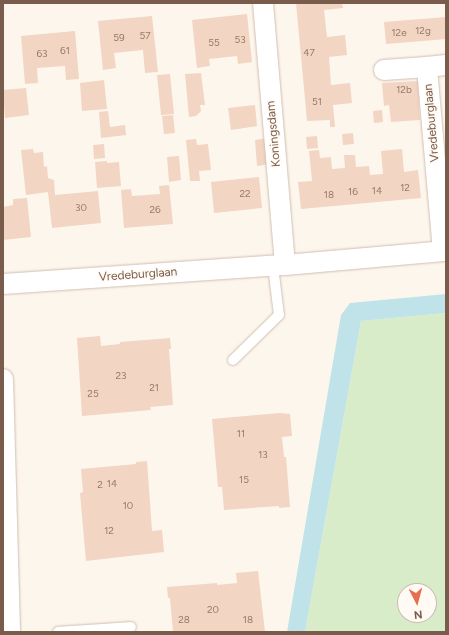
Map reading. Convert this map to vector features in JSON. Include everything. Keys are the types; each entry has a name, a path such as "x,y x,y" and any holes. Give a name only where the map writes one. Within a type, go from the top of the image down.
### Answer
{"street":[{"name":"Koningsdam","path":"263,3 279,266"},
{"name":"Vredeburglaan","path":"384,70 427,68 446,65"},
{"name":"Vredeburglaan","path":"3,284 279,266 444,251 427,68"},
{"path":"3,379 10,632"}],"lane":[{"path":"233,360 279,315 279,266"},
{"path":"58,632 130,627"}],"green space":[{"path":"446,313 446,632 305,632 361,321"}],"water":[{"path":"446,294 446,313 361,321 305,632 287,632 341,315 350,303"}],"building":[{"path":"296,3 342,3 343,8 324,10 327,37 345,35 347,55 329,57 331,85 350,83 352,103 333,105 335,127 330,127 330,120 307,121"},
{"path":"247,14 252,62 238,64 237,56 209,59 210,66 197,68 192,20"},
{"path":"152,16 158,72 145,73 143,50 114,53 116,68 103,70 98,21"},
{"path":"446,17 446,39 386,44 384,22"},
{"path":"75,31 79,79 66,80 65,66 37,68 38,83 25,84 21,36"},
{"path":"201,73 205,105 200,105 201,111 196,116 189,117 185,74"},
{"path":"170,74 174,114 161,115 157,75"},
{"path":"104,80 107,109 82,111 80,83"},
{"path":"418,81 420,120 391,122 389,105 384,106 382,83"},
{"path":"26,88 29,115 5,118 3,90"},
{"path":"255,105 257,126 231,130 228,108"},
{"path":"382,110 383,122 374,123 373,111"},
{"path":"108,111 110,127 125,125 126,135 101,138 99,112"},
{"path":"173,115 175,133 164,134 162,116"},
{"path":"353,133 354,144 343,145 342,134"},
{"path":"317,136 318,148 307,149 306,137"},
{"path":"267,138 270,164 257,166 255,140"},
{"path":"196,139 197,145 208,144 211,170 199,171 200,181 190,181 186,140"},
{"path":"104,144 105,158 94,159 93,145"},
{"path":"33,149 34,153 43,152 44,167 47,166 48,178 54,180 55,195 98,191 101,223 52,228 48,192 26,195 21,150"},
{"path":"402,149 404,172 418,170 421,198 301,209 298,182 312,181 309,151 319,150 320,158 331,157 332,169 345,168 344,155 355,155 356,167 369,166 370,175 383,174 381,151"},
{"path":"179,156 181,180 169,182 167,157"},
{"path":"107,161 107,163 119,162 121,186 97,188 95,162"},
{"path":"259,177 262,208 214,213 211,182"},
{"path":"169,185 173,224 124,228 121,190 131,189 132,196 160,194 159,186"},
{"path":"27,198 31,237 3,240 3,207 13,205 13,199"},
{"path":"100,336 101,346 120,344 120,342 170,338 171,349 169,349 173,405 150,407 151,410 82,416 77,338"},
{"path":"280,413 290,414 292,436 282,437 284,457 286,457 290,507 279,508 279,506 224,510 222,487 218,487 212,419"},
{"path":"147,461 152,531 162,530 164,552 86,561 80,493 83,492 81,469 136,464 136,462"},
{"path":"258,571 265,632 173,632 170,598 168,598 167,587 237,583 236,573"}]}
